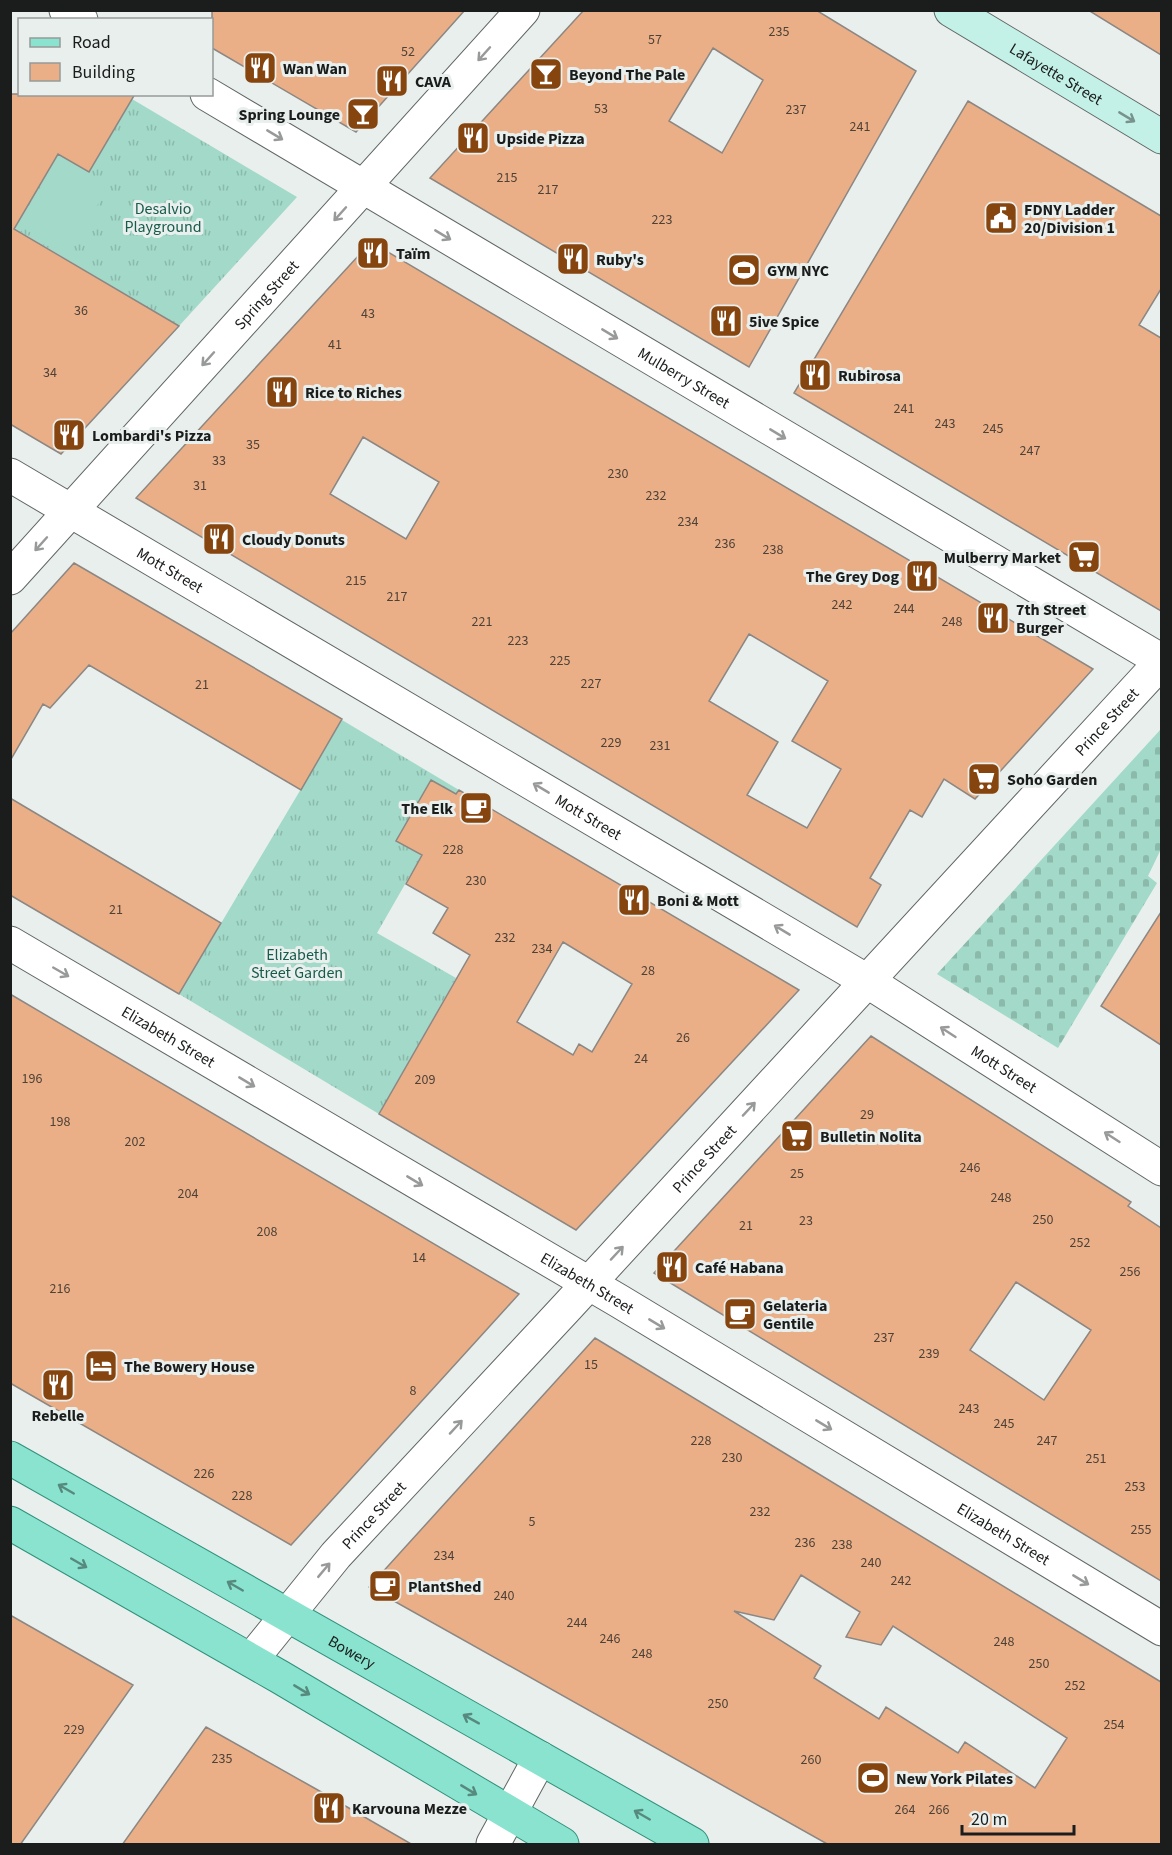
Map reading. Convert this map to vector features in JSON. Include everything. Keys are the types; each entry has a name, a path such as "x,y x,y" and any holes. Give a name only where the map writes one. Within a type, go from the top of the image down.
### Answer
{"main road":[{"name":"Lafayette Street","path":"951,10 1161,137"},
{"name":"Bowery","path":"10,1458 692,1845"},
{"path":"10,1523 251,1660 562,1845"}],"street":[{"name":"Spring Street","path":"10,578 524,10"},
{"name":"Mulberry Street","path":"210,96 1161,661"},
{"name":"Mott Street","path":"10,475 867,981 1161,1168"},
{"name":"Prince Street","path":"251,1660 336,1555 1161,661"},
{"name":"Elizabeth Street","path":"10,943 589,1283 1161,1629"},
{"path":"493,1845 540,1758"}],"green space":[{"name":"Desalvio Playground","path":"132,99 297,197 179,326 14,228 58,154 89,172"},
{"path":"57,159 107,189 68,255 18,225"},
{"name":"Elizabeth Street Garden","path":"342,720 459,790 377,933 456,978 379,1114 179,994"},
{"path":"1161,729 1161,849 1148,876 1157,883 1058,1048 937,974"}],"building":[{"path":"212,10 465,10 356,132 213,49"},
{"path":"584,10 816,10 916,71 749,367 430,178","holes":["713,48 763,80 722,153 669,121"]},
{"path":"1088,10 1161,10 1161,55"},
{"path":"10,94 18,94 18,96 134,96 89,172 58,154 14,229 179,326 61,454 10,424"},
{"path":"968,101 1161,216 1161,289 1139,325 1161,338 1161,611 794,393"},
{"path":"371,242 1093,669 975,799 944,779 922,817 910,810 870,878 881,885 857,927 136,498","holes":["363,437 439,482 406,539 330,494","749,634 828,681 792,741 841,769 807,828 747,795 778,742 709,701"]},
{"path":"74,563 342,719 301,790 89,665 50,708 43,704 10,761 10,634"},
{"path":"431,780 456,794 459,790 799,990 576,1230 379,1114 470,955 433,933 448,908 406,884 422,855 396,841","holes":["563,942 632,984 592,1052 579,1044 573,1055 517,1022"]},
{"path":"10,798 221,923 179,994 10,895"},
{"path":"1161,912 1161,1045 1101,1006"},
{"path":"10,994 519,1294 291,1545 10,1383"},
{"path":"871,1036 1131,1202 1128,1206 1161,1228 1161,1581 654,1273","holes":["1016,1282 1091,1330 1044,1400 970,1350"]},
{"path":"595,1338 1161,1682 1161,1845 829,1845 369,1587","holes":["801,1575 860,1612 846,1637 881,1645 893,1626 1067,1738 1035,1788 965,1742 958,1753 886,1707 879,1719 814,1678 821,1666 734,1611 774,1620"]},
{"path":"10,1615 133,1685 20,1845 10,1845"},
{"path":"206,1727 316,1789 413,1845 122,1845"}],"place":[{"name":"Wan Wan","path":"260,68"},
{"name":"Beyond The Pale","path":"546,74"},
{"name":"CAVA","path":"392,81"},
{"name":"Spring Lounge","path":"363,114"},
{"name":"Upside Pizza","path":"473,138"},
{"name":"FDNY Ladder 20/Division 1","path":"1001,218"},
{"name":"Taïm","path":"373,253"},
{"name":"Ruby's","path":"573,259"},
{"name":"GYM NYC","path":"744,270"},
{"name":"5ive Spice","path":"726,321"},
{"name":"Rubirosa","path":"815,375"},
{"name":"Rice to Riches","path":"282,392"},
{"name":"Lombardi's Pizza","path":"69,435"},
{"name":"Cloudy Donuts","path":"219,539"},
{"name":"Mulberry Market","path":"1084,557"},
{"name":"The Grey Dog","path":"922,576"},
{"name":"7th Street Burger","path":"993,618"},
{"name":"Soho Garden","path":"984,779"},
{"name":"The Elk","path":"476,808"},
{"name":"Boni & Mott","path":"634,900"},
{"name":"Bulletin Nolita","path":"797,1136"},
{"name":"Café Habana","path":"672,1267"},
{"name":"Gelateria Gentile","path":"740,1314"},
{"name":"The Bowery House","path":"101,1366"},
{"name":"Rebelle","path":"58,1385"},
{"name":"PlantShed","path":"385,1586"},
{"name":"New York Pilates","path":"873,1778"},
{"name":"Karvouna Mezze","path":"329,1808"}]}
